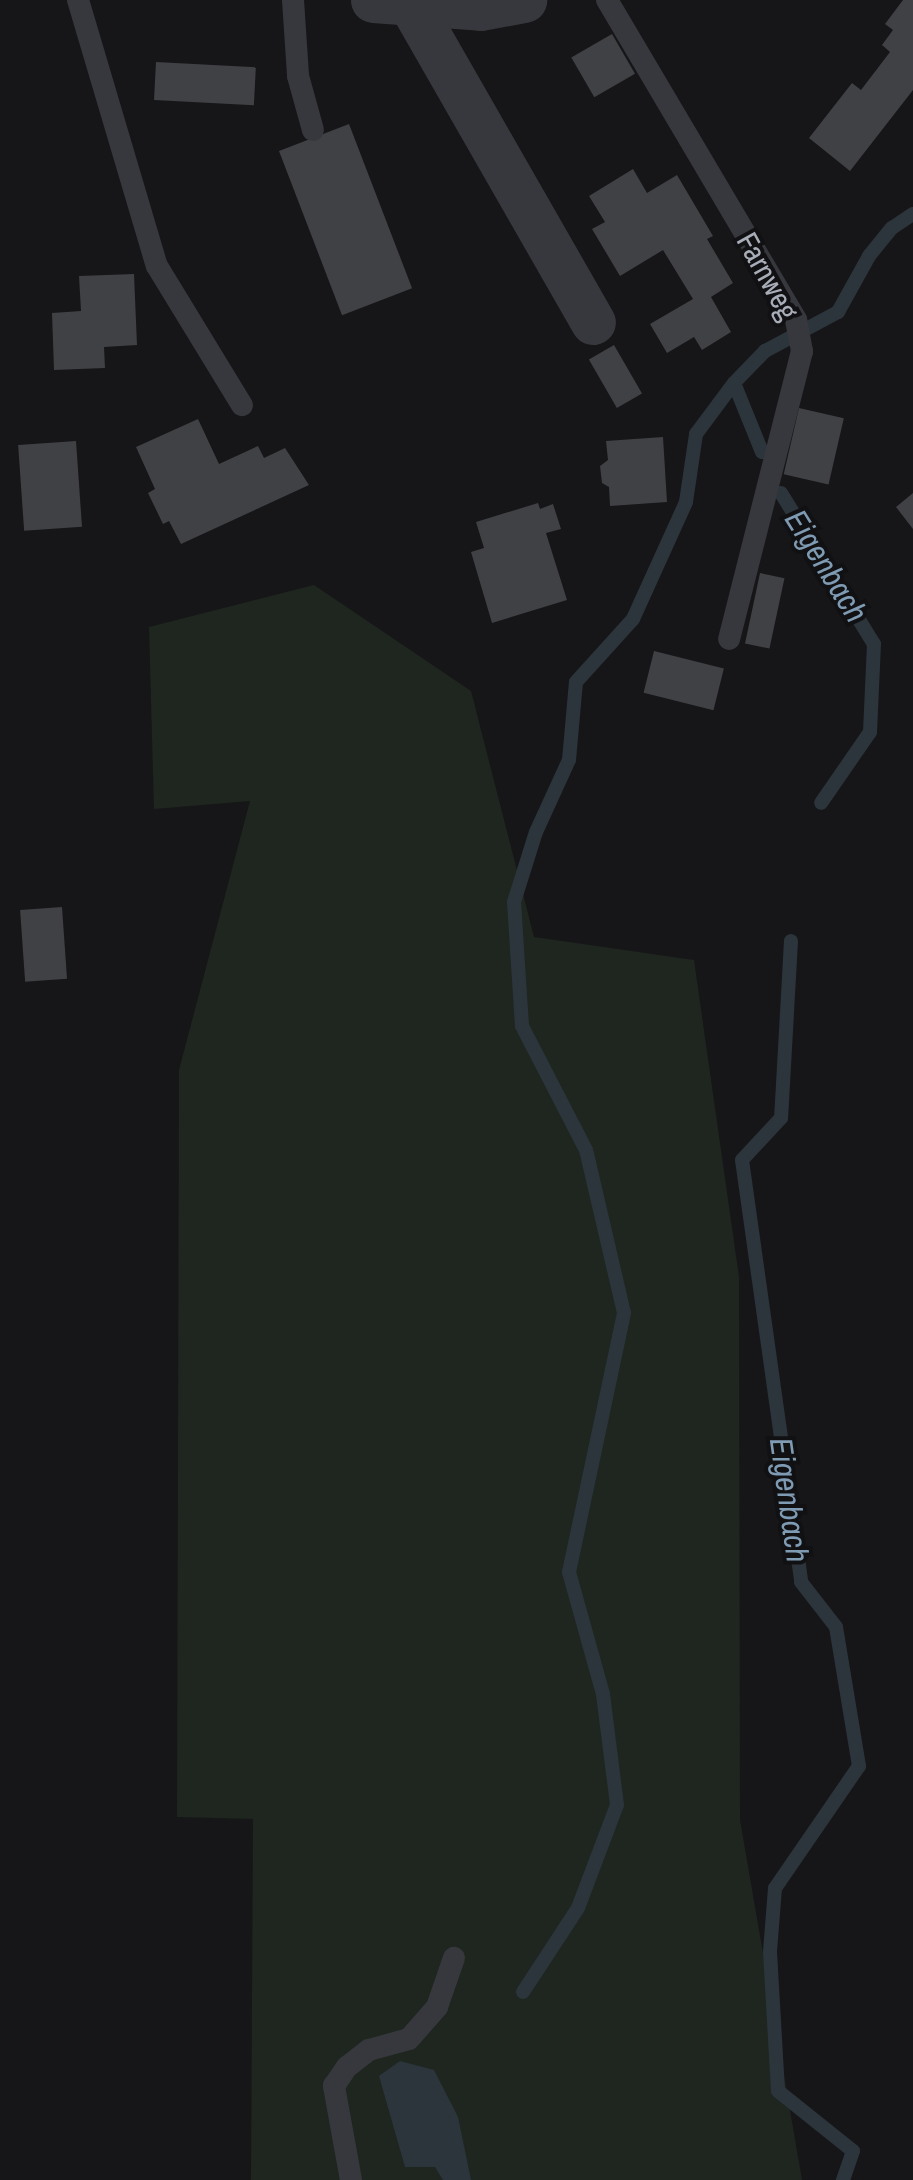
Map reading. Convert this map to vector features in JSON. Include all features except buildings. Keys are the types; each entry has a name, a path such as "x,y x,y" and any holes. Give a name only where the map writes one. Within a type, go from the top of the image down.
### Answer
{"street":[{"path":"373,0 481,8 524,0"},
{"path":"408,1 594,322"}],"lane":[{"path":"78,0 158,266 242,404"},
{"path":"293,0 298,76 313,130"},
{"name":"Farnweg","path":"607,0 796,320 802,350 729,639"},
{"path":"352,2180 334,2086 347,2066 369,2050 409,2039 437,2006 454,1958"}],"shaded area":[{"path":"314,585 471,691 534,937 694,960 739,1277 740,1820 802,2180 251,2180 253,1819 177,1817 179,1070 250,801 154,809 149,627"},
{"path":"400,2061 434,2070 458,2117 471,2180 443,2180 435,2167 405,2167 379,2076"}],"waterway":[{"name":"Eigenbach","path":"762,452 734,383 765,351 838,312 869,256 892,228 913,214"},
{"path":"523,1992 578,1908 617,1805 603,1694 569,1572 624,1313 586,1150 522,1026 514,902 536,832 569,760 576,682 633,619 686,502 696,434 734,383"},
{"name":"Eigenbach","path":"781,493 874,644 870,732 821,803"},
{"name":"Eigenbach","path":"791,941 781,1118 742,1160 801,1582 836,1627 859,1766 775,1888 770,1952 778,2091 853,2151 843,2180"}]}
